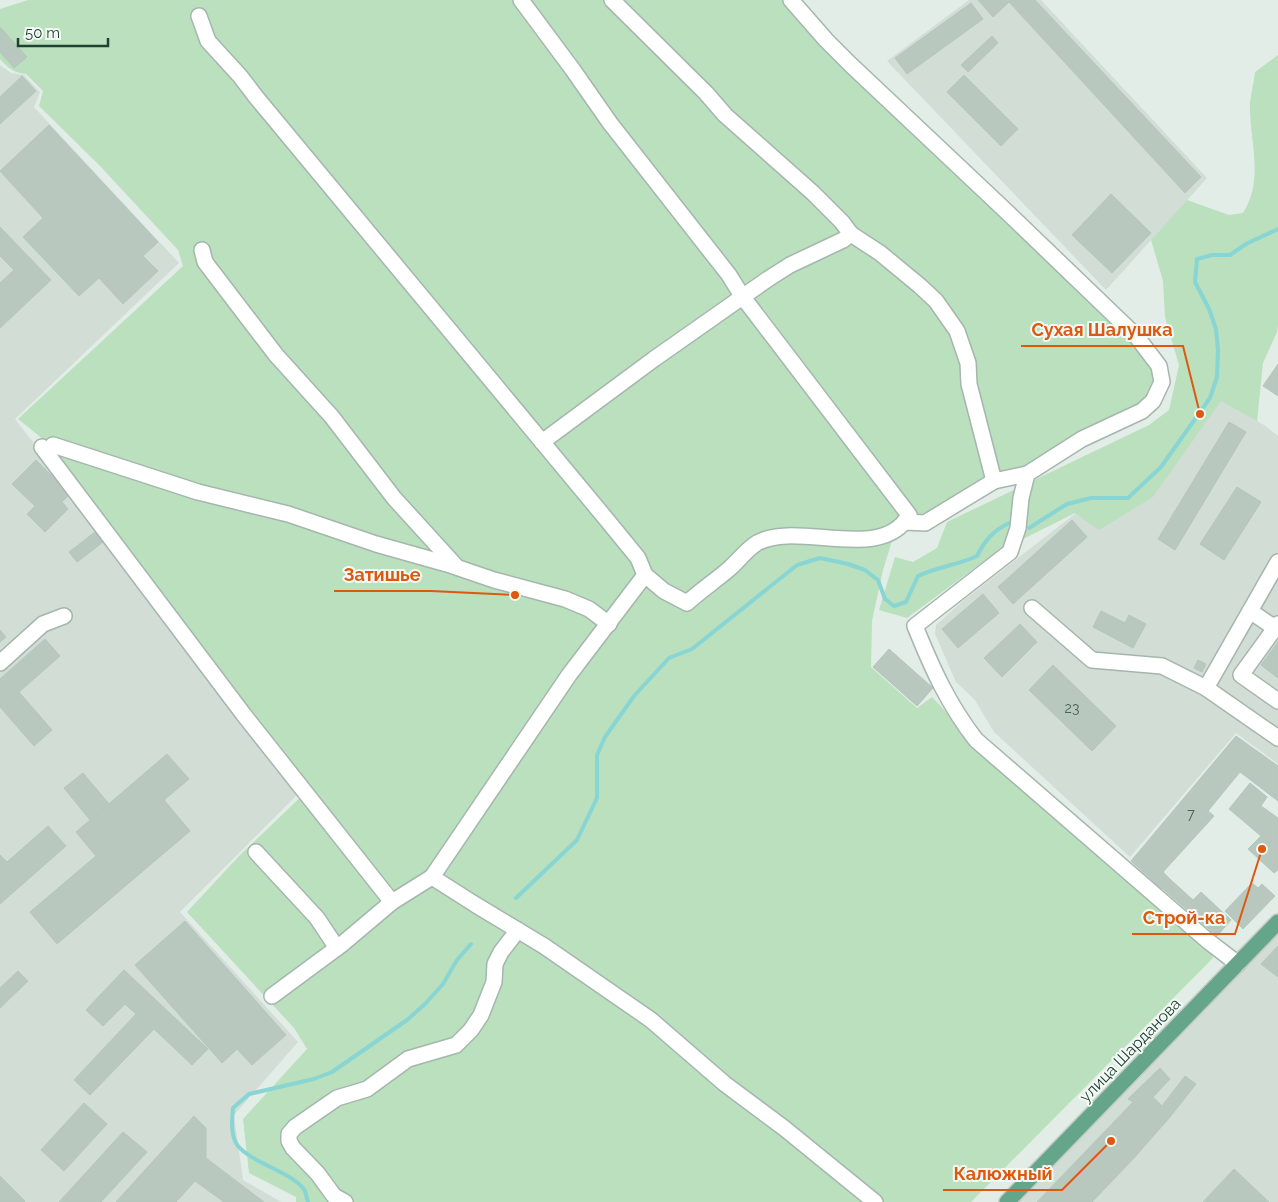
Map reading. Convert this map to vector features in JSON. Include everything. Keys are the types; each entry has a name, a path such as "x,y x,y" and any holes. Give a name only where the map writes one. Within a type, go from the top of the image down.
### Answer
{"main road":[{"name":"улица Шарданова","path":"1007,1202 1278,922"}],"street":[{"path":"199,16 208,41 240,76 638,558 645,575 664,591 687,603 757,543 791,535 842,540 889,534 905,522 909,515 742,296 730,274 616,131 521,0"},
{"path":"612,0 706,93 725,115 813,193 842,222 851,234 880,254 936,301 957,331 968,363 969,384 984,436 994,481"},
{"path":"791,0 851,65 1137,337 1159,366 1162,382 1153,401 1142,411 1082,439 1027,474 994,481 925,523 905,522"},
{"path":"542,442 742,296 790,265 829,248 851,234"},
{"path":"202,250 205,262 276,356 332,417 394,498 456,567"},
{"path":"392,902 244,715 48,446 198,492 288,514 376,544 494,580 565,599 590,609 608,624"},
{"path":"1027,474 1021,498 1018,528 1010,552 915,626 934,674 959,719 976,740 1208,941 1238,964"},
{"path":"1206,688 1278,562"},
{"path":"272,996 337,948 392,902 432,877 569,675 645,575"},
{"path":"1032,608 1092,660 1162,666 1206,688 1278,738"},
{"path":"1250,611 1277,626 1241,675 1278,701"},
{"path":"0,663 43,624 64,616"},
{"path":"256,852 316,918 337,948"},
{"path":"432,877 476,906 544,946 651,1020 725,1084 784,1128 875,1202"},
{"path":"345,1202 334,1196 318,1174 293,1148 289,1141 290,1134 295,1127 337,1098 367,1089 408,1059 456,1045 471,1030 481,1015 494,982 496,964 501,952 518,930"}],"shaded area":[{"path":"969,0 1041,0 1207,178 1106,290 887,61"},
{"path":"0,65 11,73 24,75 40,92 34,107 179,263 15,419 303,789 180,912 298,1042 234,1115 243,1180 281,1202 0,1202"},
{"path":"1221,400 1264,425 1278,436 1278,764 1236,733 1130,857 994,732 975,700 956,682 935,634 936,625 964,600 1076,513 1153,497"},
{"path":"1278,922 1278,1202 1007,1202"}],"green space":[{"path":"28,0 795,0 1158,362 1151,407 910,524 892,541 883,570 872,621 871,667 917,708 932,697 977,744 1210,948 1213,958 971,1202 296,1202 296,1197 249,1173 243,1119 307,1049 294,1028 187,912 239,856 309,789 44,440 18,419 183,266 178,250 100,166 39,106 43,91 26,74 12,70 0,59 0,9"},
{"path":"1278,55 1278,324 1277,332 1263,363 1257,421 1221,401 1153,497 1099,530 1075,513 995,553 907,618 879,610 895,557 913,562 937,548 947,522 1149,425 1169,410 1179,365 1165,317 1163,281 1151,240 1187,200 1229,215 1243,213 1250,200 1255,173 1250,103 1255,72"}],"building":[{"path":"978,0 1035,0 1201,177 1185,193 1009,2 993,17"},
{"path":"971,3 983,19 907,74 895,58"},
{"path":"0,27 27,57 14,68 0,52"},
{"path":"992,36 998,43 968,72 961,65"},
{"path":"964,75 1018,129 1001,146 947,92"},
{"path":"22,76 36,91 0,124 0,97"},
{"path":"49,125 158,242 143,256 158,271 123,304 99,278 79,296 23,237 43,218 0,171"},
{"path":"1111,194 1151,233 1112,273 1072,235"},
{"path":"0,227 51,280 0,328 0,283 14,270 0,256"},
{"path":"1278,364 1278,396 1263,386"},
{"path":"1229,422 1246,432 1175,550 1158,539"},
{"path":"36,460 70,494 62,502 68,509 45,532 27,514 35,506 12,484"},
{"path":"1237,487 1261,502 1224,560 1200,544"},
{"path":"1072,520 1087,537 1013,604 998,587"},
{"path":"99,529 107,539 77,562 69,552"},
{"path":"983,594 999,613 958,648 942,629"},
{"path":"1101,611 1125,623 1129,615 1146,624 1133,648 1093,627"},
{"path":"1020,624 1037,642 1002,677 984,658"},
{"path":"0,630 6,637 0,642"},
{"path":"45,639 60,656 19,692 52,730 34,746 0,707 0,679"},
{"path":"1278,642 1278,678 1261,665"},
{"path":"889,649 933,688 917,706 873,667"},
{"path":"1198,660 1206,664 1202,672 1194,668"},
{"path":"1053,665 1116,726 1092,751 1029,690"},
{"path":"1236,736 1278,766 1278,801 1240,772 1208,811 1214,816 1163,872 1171,880 1162,889 1131,861"},
{"path":"167,754 189,779 164,800 190,831 57,944 30,912 96,856 76,832"},
{"path":"83,773 109,804 90,820 64,788"},
{"path":"1250,783 1267,797 1261,806 1278,818 1278,870 1274,873 1248,849 1261,836 1229,809"},
{"path":"48,826 66,846 0,904 0,855 7,862"},
{"path":"1171,880 1193,900 1201,892 1231,920 1217,936 1163,889"},
{"path":"1252,883 1258,888 1262,884 1275,896 1243,929 1225,911"},
{"path":"185,921 286,1035 252,1065 237,1049 222,1063 135,965"},
{"path":"1278,946 1278,977 1261,964"},
{"path":"124,970 208,1049 192,1065 154,1029 90,1095 74,1080 136,1014 125,1004 103,1026 86,1010"},
{"path":"18,971 28,981 0,1008 0,988"},
{"path":"1160,1068 1170,1079 1153,1097 1162,1106 1185,1076 1196,1084 1134,1158 1092,1202 1085,1202 1074,1193 1066,1202 1037,1202 1133,1102 1128,1099"},
{"path":"84,1103 107,1124 64,1171 41,1150"},
{"path":"194,1116 206,1128 206,1158 264,1202 224,1202 195,1181 176,1202 116,1202"},
{"path":"123,1132 147,1152 101,1202 59,1202"},
{"path":"1234,1169 1269,1202 1203,1202"},
{"path":"0,1176 25,1201 24,1202 0,1202"},
{"path":"1074,1193 1085,1202 1066,1202"}],"waterway":[{"path":"1029,528 1067,504 1091,498 1128,498 1161,467 1210,398 1217,377 1218,350 1216,329 1209,309 1195,282 1197,259 1212,255 1230,255 1246,244 1278,229"},
{"path":"516,898 577,840 597,798 597,755 605,737 634,696 669,658 692,649 797,565 820,558 865,570 878,580 885,599 894,606 906,602 918,576 977,556 990,536 1009,523"},
{"path":"308,1202 305,1191 293,1179 253,1158 238,1146 233,1132 233,1108 249,1094 314,1079 332,1072 407,1020 425,1004 443,984 457,960 471,944"}],"place":[{"name":"Сухая Шалушка","path":"1200,414"},
{"name":"Затишье","path":"515,595"},
{"name":"Строй-ка","path":"1262,849"},
{"name":"Калюжный","path":"1111,1141"}]}
